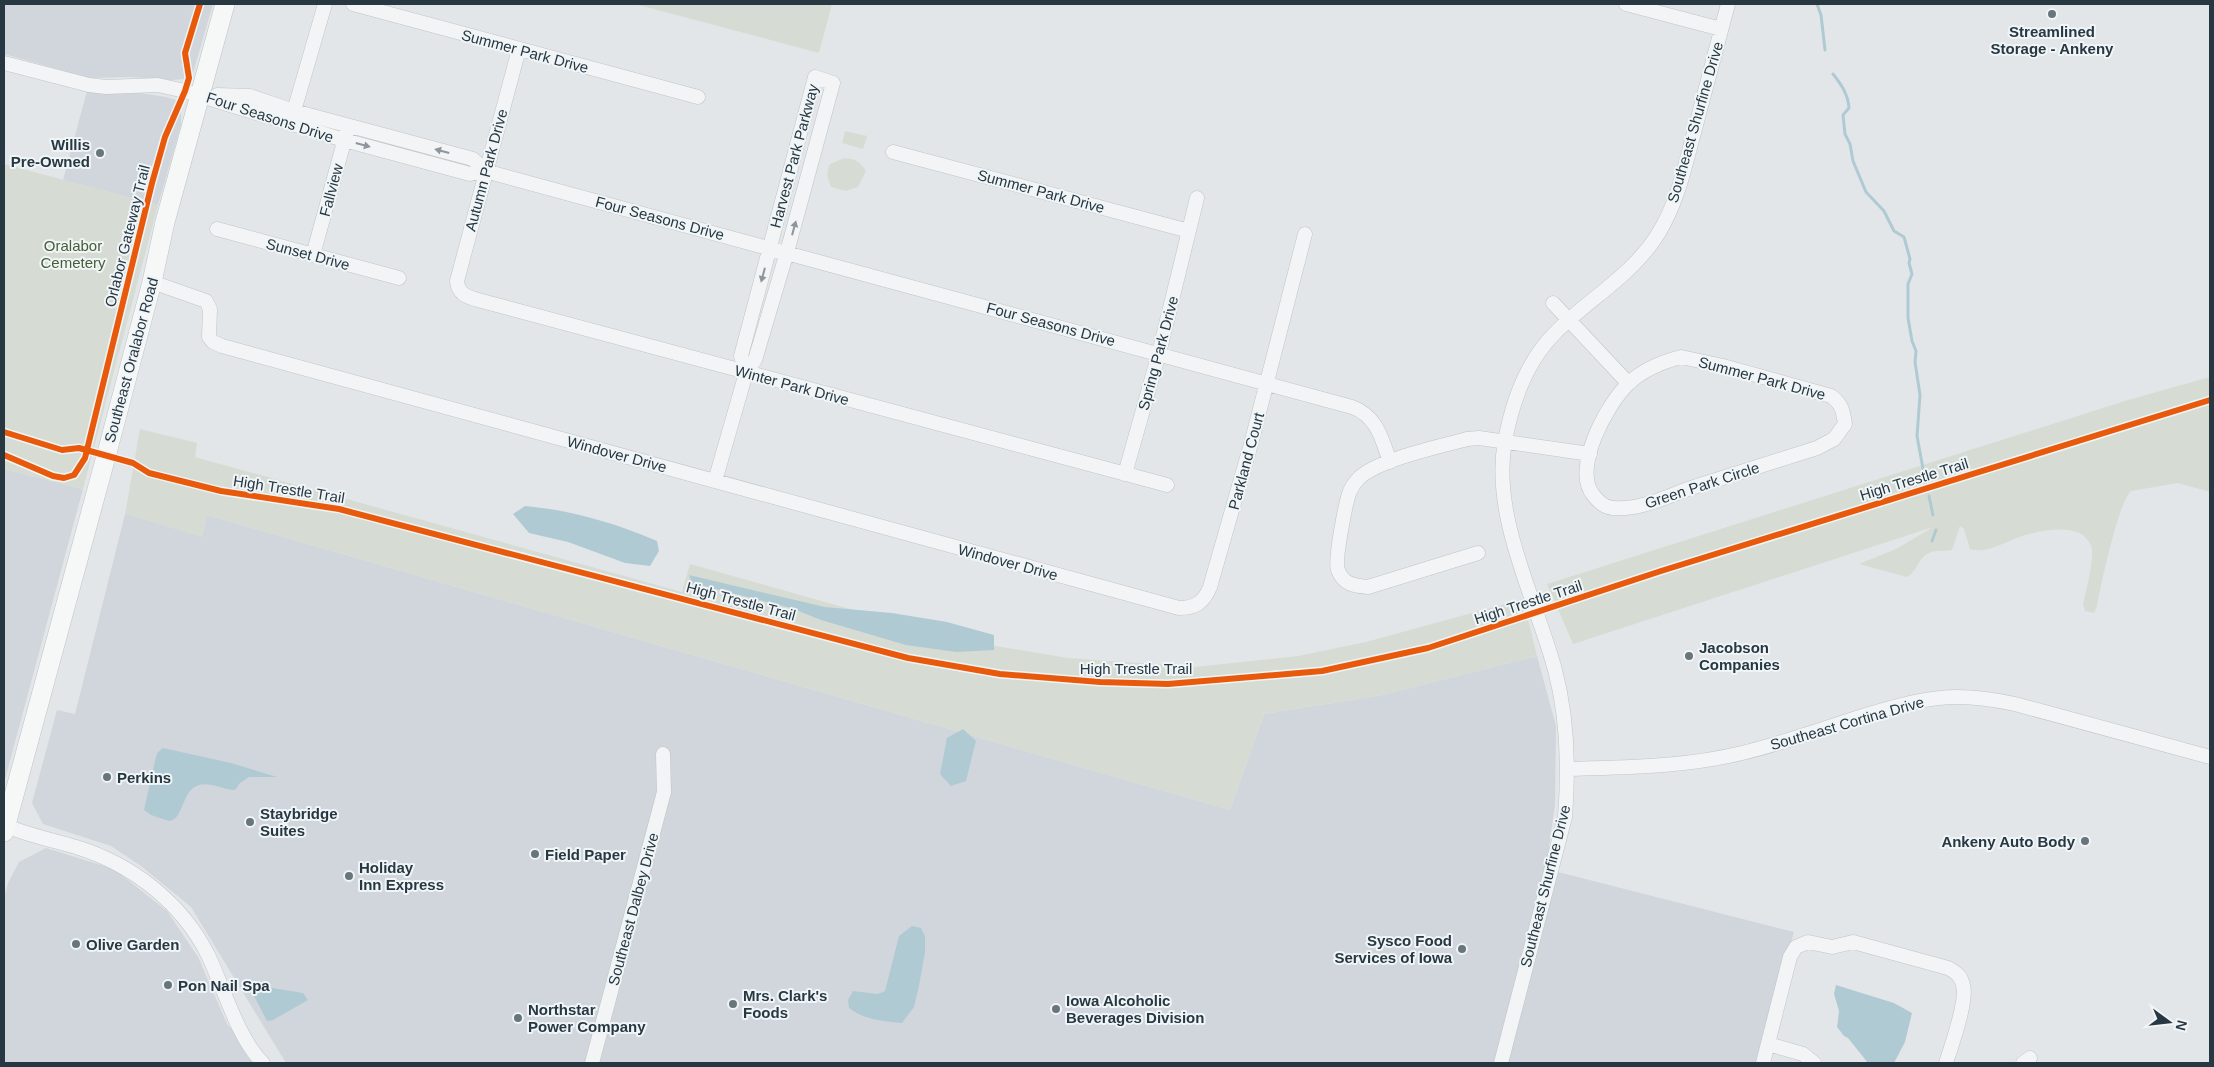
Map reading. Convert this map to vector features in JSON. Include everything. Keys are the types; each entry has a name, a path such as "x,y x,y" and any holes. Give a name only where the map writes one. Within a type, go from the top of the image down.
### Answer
{"main road":[{"name":"Southeast Oralabor Road","path":"4,827 152,282 165,222 225,4"}],"street":[{"path":"294,111 325,4"},
{"name":"Summer Park Drive","path":"353,4 698,97"},
{"path":"1626,4 1721,29"},
{"name":"Southeast Shurfine Drive","path":"1500,1063 1565,817 1569,769 1568,744 1555,672 1506,514 1502,474 1504,442 1513,406 1523,382 1547,342 1570,319 1633,266 1646,251 1668,217 1681,180 1728,4"},
{"name":"Autumn Park Drive","path":"460,292 457,281 519,49"},
{"path":"4,63 89,85 111,87 158,85 200,94"},
{"name":"Harvest Park Parkway","path":"715,481 746,373 756,360 833,83 815,77 741,356 746,373"},
{"name":"Four Seasons Drive","path":"200,94 250,96 294,111 473,159 485,171"},
{"name":"Four Seasons Drive","path":"200,94 344,140 470,174 485,171 1159,353 1360,410 1370,417 1377,426 1390,462"},
{"name":"Fallview","path":"313,255 348,126"},
{"name":"Summer Park Drive","path":"893,152 1188,231"},
{"name":"Spring Park Drive","path":"1125,474 1159,353 1197,198"},
{"name":"Sunset Drive","path":"217,229 399,278"},
{"name":"Parkland Court","path":"1119,592 1180,608 1199,605 1206,597 1266,384 1305,234"},
{"name":"Windover Drive","path":"152,282 206,301 210,309 209,337 213,342 222,346 1119,592"},
{"name":"Winter Park Drive","path":"460,292 478,300 1168,486"},
{"path":"1553,303 1628,383"},
{"name":"Summer Park Drive","path":"1590,454 1603,418 1615,398 1628,383 1656,365 1681,356 1831,396 1839,401 1843,408 1845,424"},
{"name":"Green Park Circle","path":"1590,454 1586,478 1592,493 1602,505 1613,508 1630,507 1649,503 1817,448 1834,439 1845,424"},
{"path":"1478,553 1368,587 1353,586 1344,580 1337,569 1337,555 1350,491 1358,478 1390,462 1467,439 1479,438 1590,454"},
{"name":"Southeast Cortina Drive","path":"1569,769 1677,766 1696,763 1771,745 1896,706 1932,699 1957,697 1990,699 2015,704 2210,757"},
{"name":"Southeast Dalbey Drive","path":"592,1063 664,792 663,754"},
{"path":"4,827 101,856 138,876 163,895 196,934 221,983 242,1033 254,1054 263,1063"},
{"path":"1762,1063 1790,956 1800,945 1808,942 1832,946 1853,942 1948,968 1959,976 1964,988 1963,1000 1946,1063"},
{"path":"1768,1044 1802,1054 1814,1063"}],"shaded area":[{"path":"4,4 213,4 193,73 184,79 171,80 131,77 89,78 4,54"},
{"path":"87,91 113,94 140,93 176,100 181,112 181,125 158,205 63,180"},
{"path":"4,469 83,489 4,783"},
{"path":"125,514 202,536 207,515 1230,810 1264,714 1382,695 1537,656 1556,726 1555,804 1546,869 1794,932 1757,1063 286,1063 191,907 141,866 111,846 43,824 32,803 57,710 75,714"},
{"path":"46,848 114,869 167,911 198,957 227,1024 262,1063 4,1063 4,899 8,883 19,862"}],"green space":[{"path":"635,4 832,4 819,53"},
{"path":"845,131 867,136 863,149 842,143"},
{"path":"842,159 856,161 866,171 858,187 846,191 831,187 828,176 830,164"},
{"name":"Oralabor Cemetery","path":"4,164 158,205 83,489 4,469"},
{"path":"2210,377 2210,492 2178,483 2131,491 2121,511 2116,527 2094,613 2085,611 2083,604 2089,578 2091,546 2080,533 2063,530 2034,533 1994,547 1976,550 1970,549 1964,529 1960,526 1952,550 1929,553 1922,558 1913,572 1907,577 1859,564 1896,549 1933,527 1573,644 1547,584 2128,400"},
{"path":"140,429 197,443 195,457 682,592 690,564 960,640 1068,658 1195,667 1298,656 1366,642 1523,599 1537,656 1382,695 1264,714 1230,810 207,515 202,537 125,514"}],"water":[{"path":"525,506 576,514 625,528 657,541 659,551 650,566 625,563 568,542 529,533 513,514"},
{"path":"689,575 825,607 892,613 947,622 994,635 994,650 956,652 906,645 821,620 791,608 692,583"},
{"path":"963,729 976,741 966,781 951,786 940,774 947,738"},
{"path":"163,748 231,763 277,777 249,777 240,783 235,790 204,784 199,785 189,793 177,816 169,821 151,815 144,810 157,753"},
{"path":"912,926 921,928 925,936 925,952 914,1007 902,1023 881,1021 861,1015 849,1008 848,1000 853,991 878,994 885,991 899,936"},
{"path":"1836,985 1894,1003 1912,1013 1905,1042 1894,1063 1868,1063 1837,1027 1839,1011 1834,994"},
{"path":"260,986 303,993 308,1000 273,1020 267,1021 254,996 254,991"}],"waterway":[{"path":"1817,4 1821,15 1825,50"},
{"path":"1833,74 1847,98 1849,108 1843,115 1845,134 1850,144 1853,161 1866,192 1884,211 1894,231 1904,237 1910,259 1909,263 1912,274 1908,284 1908,318 1912,341 1916,351 1915,362 1920,395 1917,436 1926,485"},
{"path":"1929,496 1933,515"},
{"path":"1932,541 1936,530"}],"cycle path":[{"name":"Orlabor Gateway Trail","path":"4,455 53,476 64,478 74,475 85,458 152,183 165,137 189,78 185,53 200,4"},
{"name":"High Trestle Trail","path":"4,432 62,450 79,448 133,463 149,473 221,491 339,509 908,658 1000,674 1100,682 1168,684 1322,671 1428,648 1661,571 2210,400"}],"place":[{"name":"Streamlined Storage - Ankeny","path":"2052,14"},
{"name":"Willis Pre-Owned","path":"100,153"},
{"name":"Jacobson Companies","path":"1689,656"},
{"name":"Perkins","path":"107,777"},
{"name":"Staybridge Suites","path":"250,822"},
{"name":"Ankeny Auto Body","path":"2085,841"},
{"name":"Field Paper","path":"535,854"},
{"name":"Holiday Inn Express","path":"349,876"},
{"name":"Olive Garden","path":"76,944"},
{"name":"Sysco Food Services of Iowa","path":"1462,949"},
{"name":"Pon Nail Spa","path":"168,985"},
{"name":"Mrs. Clark's Foods","path":"733,1004"},
{"name":"Iowa Alcoholic Beverages Division","path":"1056,1009"},
{"name":"Northstar Power Company","path":"518,1018"}]}
